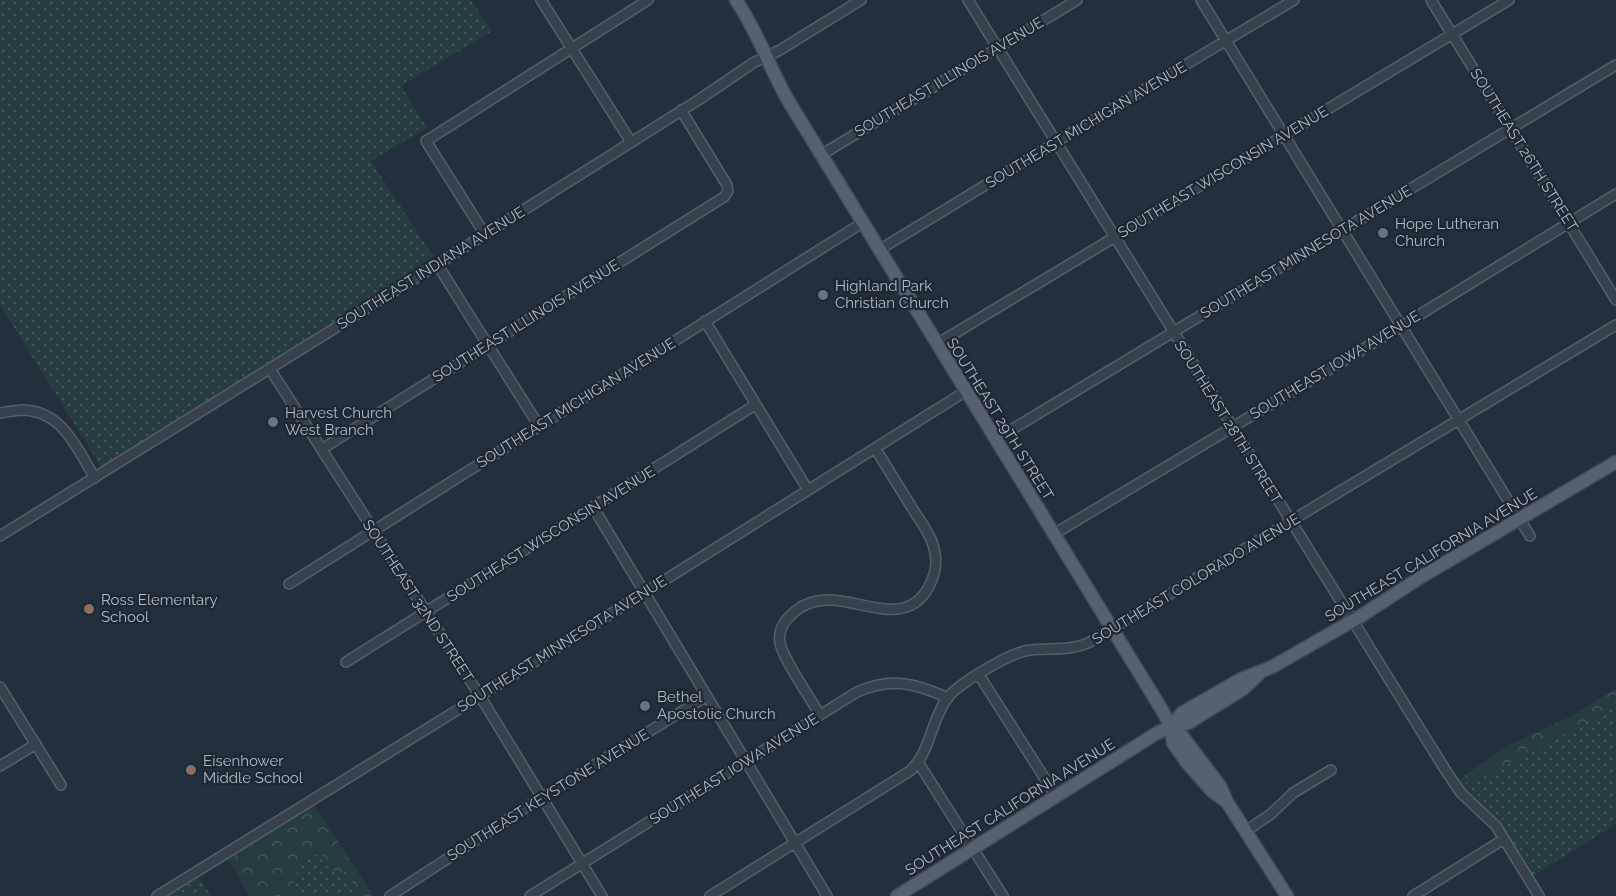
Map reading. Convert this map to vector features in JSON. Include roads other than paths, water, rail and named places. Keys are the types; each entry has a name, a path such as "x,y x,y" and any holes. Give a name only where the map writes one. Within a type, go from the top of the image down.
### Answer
{"main road":[{"name":"SOUTHEAST 29TH STREET","path":"736,0 781,88 1171,727 1173,743 1212,791 1227,802 1287,896"},
{"name":"SOUTHEAST CALIFORNIA AVENUE","path":"897,896 1157,733 1188,723 1243,689 1261,672 1353,620 1616,462"}],"street":[{"path":"542,0 631,142"},
{"path":"484,233 426,141 648,0"},
{"name":"SOUTHEAST INDIANA AVENUE","path":"0,536 270,369 753,63 780,51 861,0"},
{"name":"SOUTHEAST 28TH STREET","path":"968,0 1457,788 1496,826 1539,896"},
{"name":"SOUTHEAST ILLINOIS AVENUE","path":"821,154 1077,0"},
{"path":"1201,0 1530,536"},
{"name":"SOUTHEAST MICHIGAN AVENUE","path":"879,250 1294,0"},
{"name":"SOUTHEAST 26TH STREET","path":"1431,0 1616,300"},
{"name":"SOUTHEAST WISCONSIN AVENUE","path":"937,344 1509,0"},
{"name":"SOUTHEAST MINNESOTA AVENUE","path":"996,439 1616,65"},
{"name":"SOUTHEAST ILLINOIS AVENUE","path":"321,449 724,198 728,191 723,179 681,110"},
{"name":"SOUTHEAST IOWA AVENUE","path":"1054,534 1402,326 1616,194"},
{"name":"SOUTHEAST MICHIGAN AVENUE","path":"289,584 862,222"},
{"path":"437,264 539,426"},
{"path":"705,321 808,490"},
{"name":"SOUTHEAST COLORADO AVENUE","path":"710,896 910,771 918,762 948,698 957,689 979,675 1014,654 1030,650 1076,647 1090,642 1291,523 1616,325"},
{"name":"SOUTHEAST 32ND STREET","path":"270,369 480,696 602,896"},
{"name":"SOUTHEAST MINNESOTA AVENUE","path":"157,896 966,392"},
{"name":"SOUTHEAST WISCONSIN AVENUE","path":"346,663 755,405"},
{"path":"0,413 25,410 51,418 66,431 95,478"},
{"path":"820,715 781,646 780,633 786,620 804,606 827,600 879,610 902,608 925,593 935,570 935,552 928,535 875,448"},
{"path":"593,507 826,896"},
{"path":"979,675 1056,796"},
{"name":"SOUTHEAST IOWA AVENUE","path":"530,896 857,692 875,685 912,684 948,698"},
{"path":"0,687 61,785"},
{"name":"SOUTHEAST KEYSTONE AVENUE","path":"390,896 542,797 706,696"},
{"path":"0,766 36,744"},
{"path":"918,762 1003,896"},
{"path":"1246,831 1271,814 1293,793 1331,770"},
{"path":"1413,896 1504,839"}],"place":[{"name":"Hope Lutheran Church","path":"1383,233"},
{"name":"Highland Park Christian Church","path":"823,295"},
{"name":"Harvest Church West Branch","path":"273,422"},
{"name":"Ross Elementary School","path":"89,609"},
{"name":"Bethel Apostolic Church","path":"645,706"},
{"name":"Eisenhower Middle School","path":"191,770"}]}
